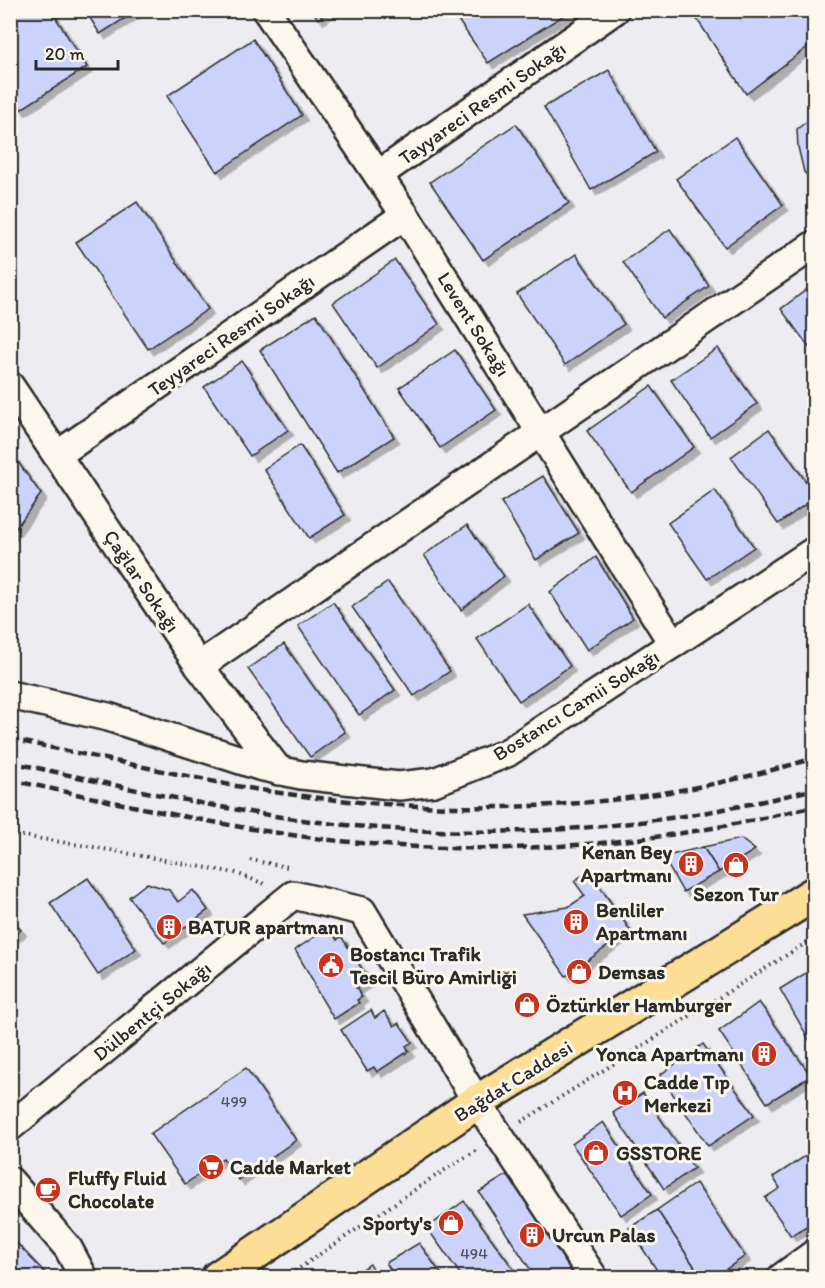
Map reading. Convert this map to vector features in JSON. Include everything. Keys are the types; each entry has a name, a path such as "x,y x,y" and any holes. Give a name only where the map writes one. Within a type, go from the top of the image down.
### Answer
{"main road":[{"name":"Bağdat Caddesi","path":"218,1278 477,1102 814,894"}],"street":[{"name":"Levent Sokağı","path":"266,10 405,215 673,644"},
{"name":"Tayyareci Resmi Sokağı","path":"378,175 615,10"},
{"name":"Teyyareci Resmi Sokağı","path":"57,455 405,215"},
{"path":"199,666 814,245"},
{"name":"Çağlar Sokağı","path":"10,386 199,666 279,771"},
{"name":"Bostancı Camii Sokağı","path":"10,695 108,717 279,771 399,786 434,782 507,753 814,551"},
{"path":"293,895 362,910 477,1102 594,1278"},
{"name":"Dülbentçi Sokağı","path":"10,1127 293,895"},
{"path":"10,1181 68,1248 84,1278"},
{"path":"781,1278 814,1254"}],"path":[{"path":"10,834 235,873 293,895"},
{"path":"285,1278 429,1180 814,938"}],"building":[{"path":"10,10 51,10 87,67 20,110 10,95"},
{"path":"85,10 138,10 100,34"},
{"path":"312,10 330,10 318,19"},
{"path":"451,10 572,10 488,63"},
{"path":"691,10 814,10 814,42 746,94"},
{"path":"253,39 302,115 217,172 167,96"},
{"path":"609,70 656,152 591,190 544,107"},
{"path":"814,116 814,182 804,172 798,147 797,129"},
{"path":"516,124 569,203 483,260 430,182"},
{"path":"735,137 783,205 725,247 676,179"},
{"path":"137,202 208,309 148,349 76,242"},
{"path":"670,229 709,286 662,318 623,262"},
{"path":"576,254 624,324 565,365 517,294"},
{"path":"395,260 439,324 377,368 333,303"},
{"path":"814,284 814,354 781,309"},
{"path":"316,314 394,437 337,473 260,350"},
{"path":"718,348 757,404 710,437 671,380"},
{"path":"455,350 496,410 440,448 399,388"},
{"path":"242,361 288,430 250,456 204,387"},
{"path":"651,386 694,447 631,492 587,431"},
{"path":"769,429 814,493 814,498 778,524 731,457"},
{"path":"300,445 345,515 309,538 264,469"},
{"path":"10,451 41,494 10,536"},
{"path":"543,476 579,533 536,560 501,502"},
{"path":"715,490 754,547 707,579 668,523"},
{"path":"467,525 504,576 461,610 424,555"},
{"path":"596,557 633,618 587,650 550,592"},
{"path":"388,582 450,671 414,696 352,607"},
{"path":"333,602 395,690 359,715 298,626"},
{"path":"528,604 570,666 519,701 477,639"},
{"path":"284,644 345,732 310,757 248,669"},
{"path":"741,839 755,850 719,872 703,847"},
{"name":"Kenan Bey Apartmanı","path":"703,847 719,872 683,892 663,857"},
{"name":"Benliler Apartmanı","path":"589,871 630,930 566,976 522,914 568,907 585,896 574,881"},
{"path":"88,878 136,949 98,975 50,903"},
{"name":"BATUR apartmanı","path":"147,883 169,890 178,902 193,890 208,910 164,943 129,897"},
{"path":"10,918 21,930 10,939"},
{"path":"329,927 337,940 341,936 369,980 356,988 362,997 357,1000 359,1003 334,1019 295,950"},
{"path":"814,968 814,1048 780,989"},
{"name":"Yonca Apartmanı","path":"759,1002 811,1076 767,1103 719,1031"},
{"path":"371,1010 375,1018 384,1011 394,1026 399,1023 412,1042 406,1046 409,1051 377,1072 374,1067 367,1071 341,1030"},
{"path":"703,1044 754,1115 708,1146 660,1075"},
{"path":"246,1068 296,1140 239,1180 223,1158 185,1184 150,1134"},
{"path":"643,1093 694,1168 664,1189 613,1113"},
{"path":"603,1122 652,1194 621,1215 572,1144"},
{"path":"807,1155 814,1163 814,1221 791,1236 765,1198 780,1188 773,1177"},
{"name":"Urcun Palas","path":"513,1171 586,1278 536,1278 479,1192"},
{"path":"696,1183 745,1256 713,1278 702,1278 657,1210"},
{"path":"464,1201 520,1278 463,1278 427,1228"},
{"path":"657,1210 702,1278 662,1278 629,1228"},
{"path":"10,1236 50,1278 10,1278"},
{"path":"419,1243 444,1278 396,1278 386,1263"},
{"path":"370,1264 378,1278 349,1278"}],"railway":[{"path":"10,739 230,785 303,796 450,807 524,806 597,801 670,792 742,777 814,758"},
{"path":"10,762 248,812 388,829 511,831 633,823 754,803 814,789"},
{"path":"10,780 276,833 440,848 566,846 629,840 691,832 814,806"}],"place":[{"name":"Kenan Bey Apartmanı","path":"691,864"},
{"name":"Sezon Tur","path":"736,865"},
{"name":"Benliler Apartmanı","path":"576,922"},
{"name":"BATUR apartmanı","path":"169,927"},
{"name":"Bostancı Trafik Tescil Büro Amirliği","path":"331,965"},
{"name":"Demsas","path":"579,972"},
{"name":"Öztürkler Hamburger","path":"527,1005"},
{"name":"Yonca Apartmanı","path":"764,1054"},
{"name":"Cadde Tıp Merkezi","path":"625,1093"},
{"name":"GSSTORE","path":"596,1153"},
{"name":"Cadde Market","path":"211,1167"},
{"name":"Fluffy Fluid Chocolate","path":"48,1190"},
{"name":"Sporty's","path":"451,1223"},
{"name":"Urcun Palas","path":"532,1235"}]}
